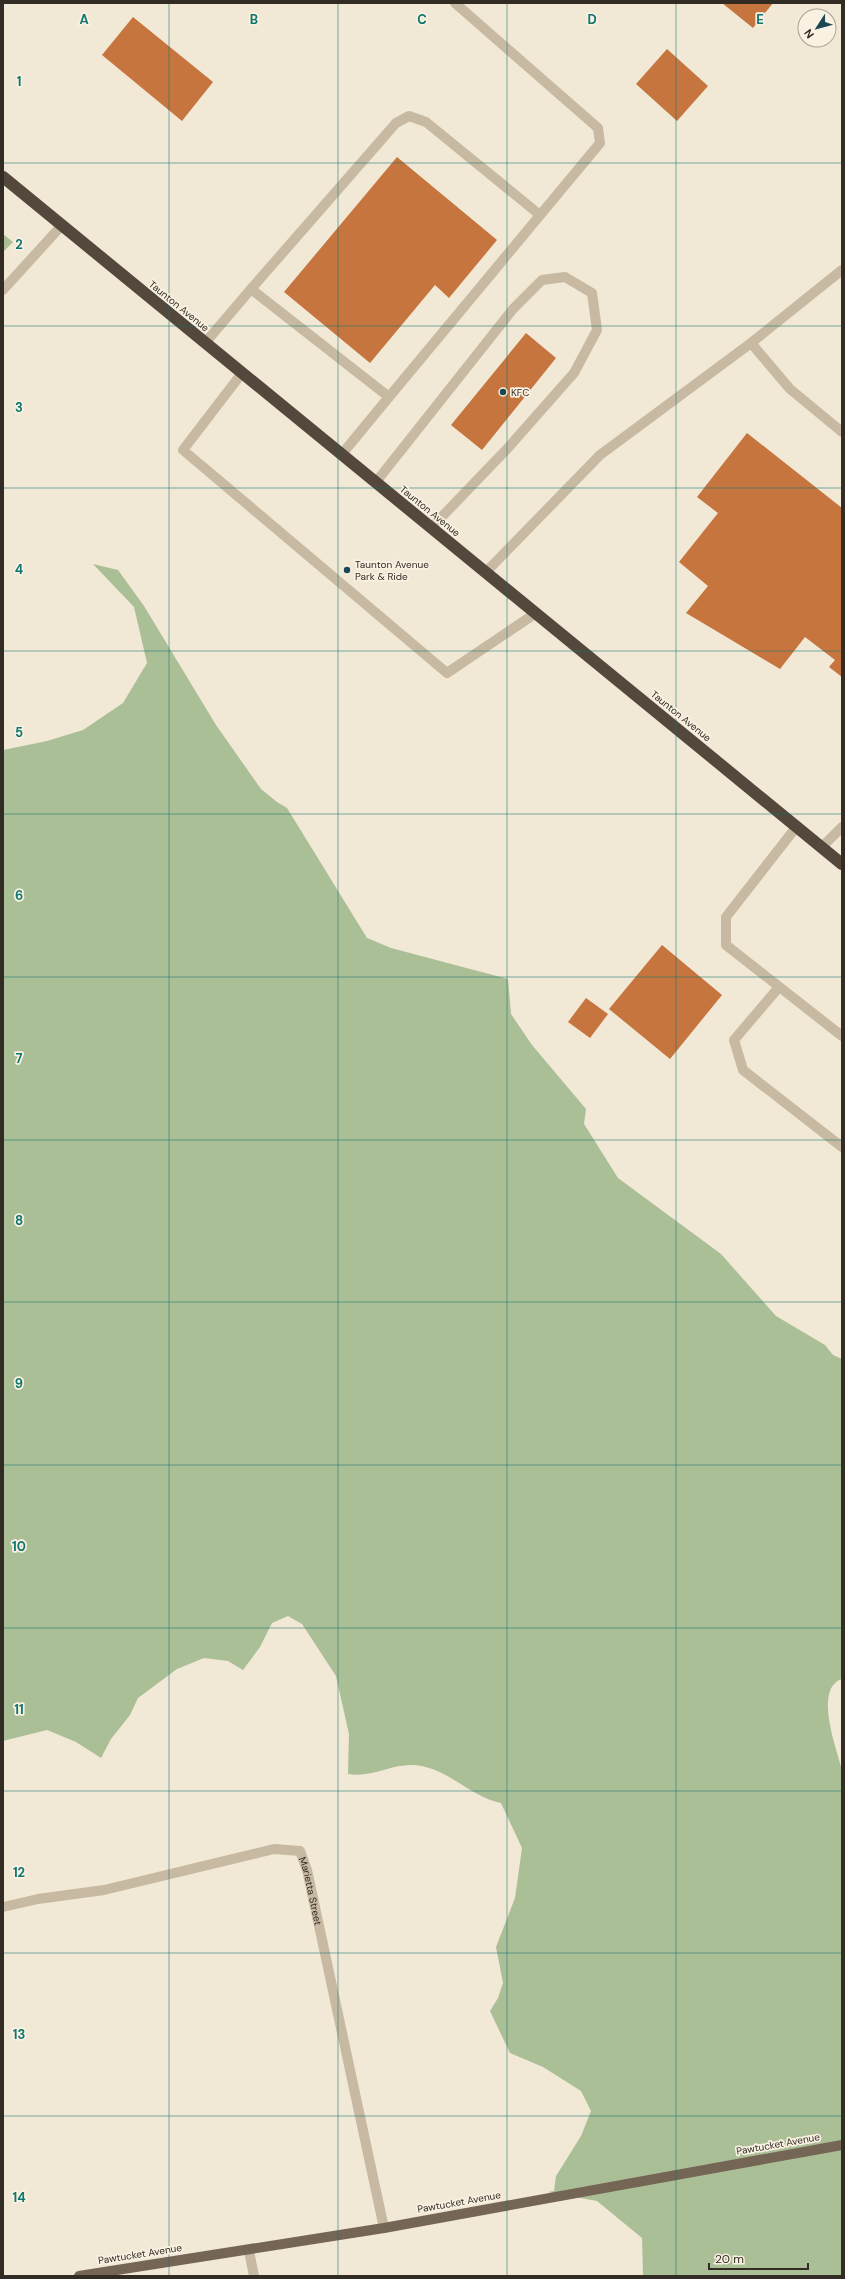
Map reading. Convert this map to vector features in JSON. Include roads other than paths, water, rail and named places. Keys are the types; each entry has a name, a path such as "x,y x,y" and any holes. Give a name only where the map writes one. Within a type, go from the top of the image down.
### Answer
{"highway":[{"name":"Taunton Avenue","path":"3,177 842,864"}],"main road":[{"name":"Pawtucket Avenue","path":"79,2276 250,2251 384,2228 842,2145"}],"street":[{"path":"342,454 600,143 598,128 454,3"},
{"path":"205,343 396,123 409,116 426,122 540,215"},
{"path":"3,290 62,225"},
{"path":"486,572 600,455 751,343 842,270"},
{"path":"376,482 513,309 542,280 565,277 592,293 597,330 574,373 432,528"},
{"path":"251,289 389,397"},
{"path":"751,343 790,389 842,432"},
{"path":"242,373 183,450 447,673 536,613"},
{"path":"796,826 726,917 726,945 842,1036"},
{"path":"822,847 842,826"},
{"path":"779,987 734,1040 743,1070 842,1147"},
{"name":"Marietta Street","path":"3,1907 38,1899 104,1890 274,1849 300,1851 307,1870 384,2228"},
{"path":"250,2251 254,2276"}],"place":[{"name":"KFC","path":"503,392"},
{"name":"Taunton Avenue Park & Ride","path":"347,570"}]}
